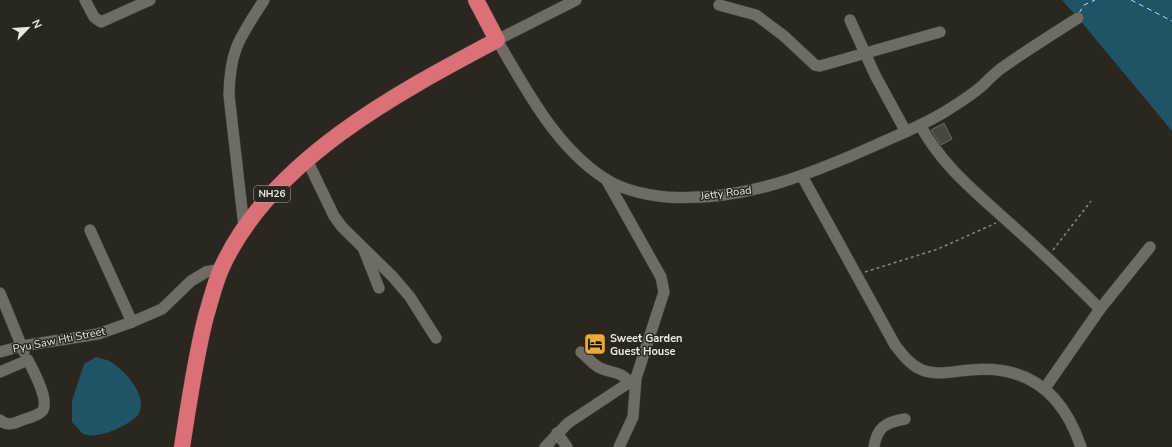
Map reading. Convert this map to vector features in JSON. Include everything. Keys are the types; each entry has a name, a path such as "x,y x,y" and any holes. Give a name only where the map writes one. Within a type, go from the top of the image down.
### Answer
{"highway":[{"path":"476,0 497,40"},
{"name":"NH26","path":"182,447 194,369 212,296 221,268 244,227 283,182 307,160 383,105 497,40"}],"street":[{"path":"86,0 94,17 101,22 150,0"},
{"path":"244,227 229,95 230,74 232,58 237,42 264,0"},
{"path":"497,40 576,0"},
{"path":"719,5 741,10 760,18 784,36 815,65 825,66 864,53 940,32"},
{"name":"Jetty Road","path":"497,40 522,83 562,140 577,157 606,179 628,189 654,196 683,198 721,196 777,185 906,132 945,112 968,96 997,72 1078,18"},
{"path":"850,20 864,53 906,132"},
{"path":"920,125 939,155 960,179 1005,218 1100,309"},
{"path":"307,160 334,216 342,227 410,297 436,338"},
{"path":"802,176 896,345 913,364 921,370 938,373 989,368 1007,370 1029,379 1045,388 1065,412 1081,447"},
{"path":"606,179 661,277 664,287 664,292 633,380 633,417 619,447"},
{"path":"90,230 132,322"},
{"path":"362,246 379,288"},
{"path":"1045,388 1100,309 1150,247"},
{"name":"Pyu Saw Hti Street","path":"0,352 22,346 98,334 132,322 162,309 191,281 201,275 221,268"},
{"path":"0,293 43,394 43,409 38,414 13,424 3,423 0,420"},
{"path":"581,352 594,364 607,370 619,372 633,380"},
{"path":"0,372 28,360"},
{"path":"545,447 557,433 568,424 633,380"},
{"path":"874,447 875,438 882,427 887,423 905,419"},
{"path":"557,433 567,447"}],"path":[{"path":"1047,258 1091,201"},
{"path":"856,275 938,250 966,238 1005,218"}],"water":[{"path":"1062,0 1172,0 1172,131 1078,18"},
{"path":"96,357 108,360 123,371 138,391 141,406 139,413 132,421 106,433 91,435 83,434 72,422 72,401 84,364"}],"building":[{"path":"944,123 952,139 941,145 931,130"}],"ferry route":[{"path":"1079,13 1084,5 1095,0"},
{"path":"1131,0 1172,21"}],"place":[{"name":"Sweet Garden Guest House","path":"595,344"}]}
